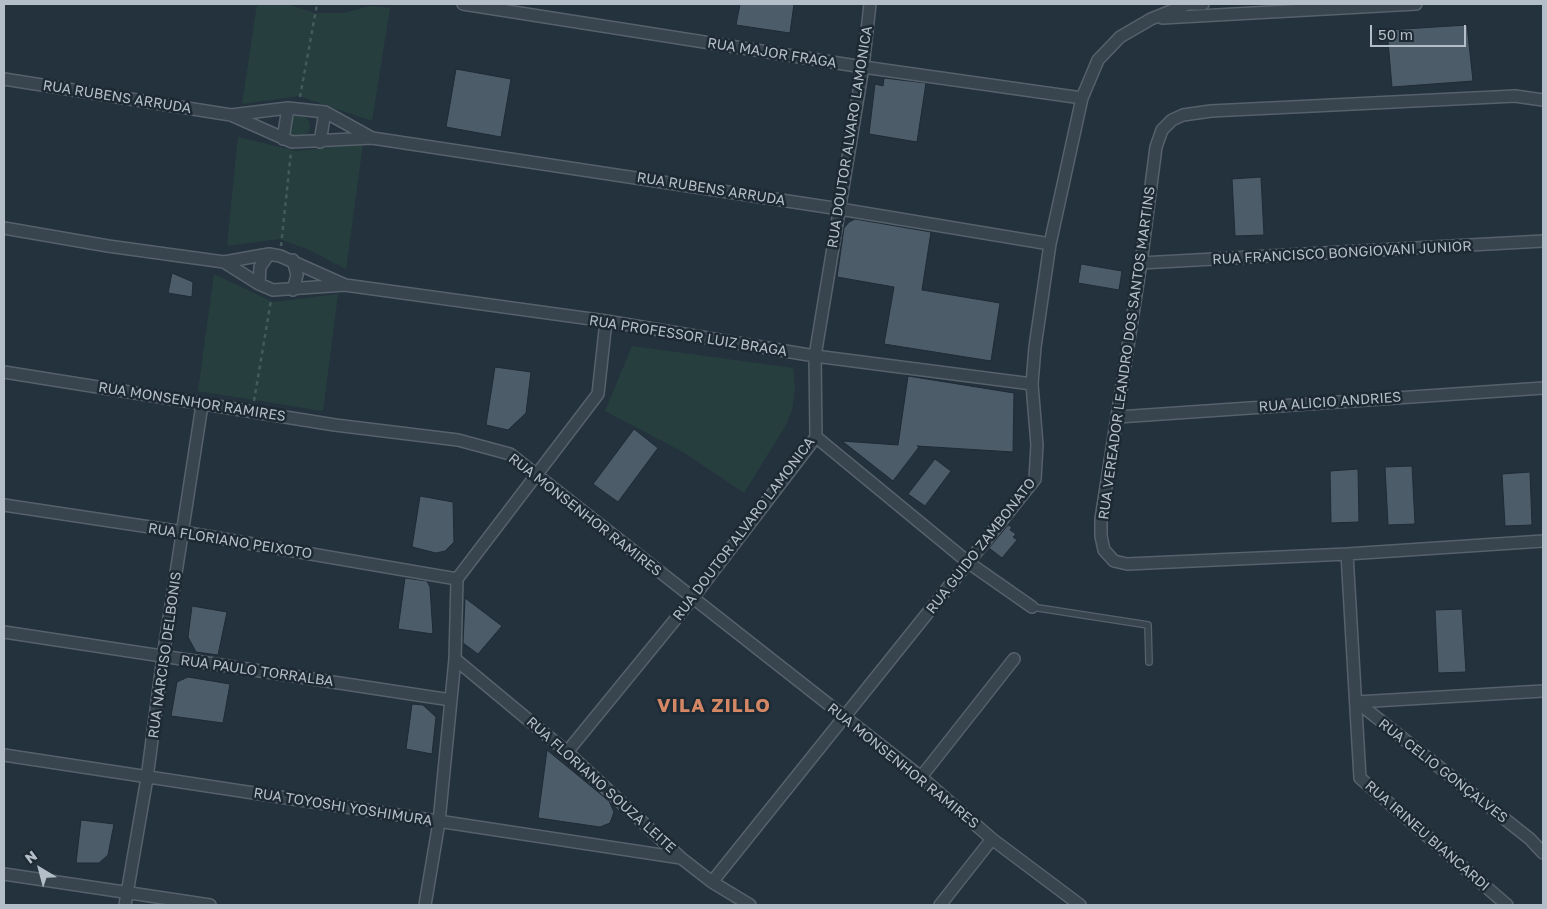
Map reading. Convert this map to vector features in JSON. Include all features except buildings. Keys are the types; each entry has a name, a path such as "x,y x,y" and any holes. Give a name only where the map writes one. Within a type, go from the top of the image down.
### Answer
{"street":[{"name":"RUA MAJOR FRAGA","path":"463,4 863,67 1082,98"},
{"name":"RUA DOUTOR ALVARO LAMONICA","path":"567,752 692,599 816,437 815,356 863,67 870,4"},
{"path":"1186,17 1188,4"},
{"name":"RUA GUIDO ZAMBONATO","path":"712,882 1035,479 1037,445 1032,384 1035,347 1050,244 1082,98 1098,60 1120,37 1151,19 1188,4 1203,4"},
{"name":"RUA GUIDO ZAMBONATO","path":"1151,19 1263,8 1416,4"},
{"name":"RUA RUBENS ARRUDA","path":"4,79 231,115 293,109 325,112 372,138"},
{"name":"RUA VEREADOR LEANDRO DOS SANTOS MARTINS","path":"1543,100 1514,96 1211,111 1183,115 1172,120 1162,130 1156,147 1141,264 1101,519 1101,536 1104,550 1114,561 1146,564 1346,554 1543,541"},
{"path":"288,140 293,109"},
{"path":"320,142 325,112"},
{"name":"RUA RUBENS ARRUDA","path":"231,115 288,140 320,142 372,138 840,209 1050,244"},
{"name":"RUA PROFESSOR LUIZ BRAGA","path":"4,228 108,246 224,262 275,255 293,260 345,285"},
{"name":"RUA FRANCISCO BONGIOVANI JUNIOR","path":"1141,264 1543,241"},
{"path":"259,284 260,268 275,255"},
{"path":"293,260 297,275 293,290"},
{"name":"RUA PROFESSOR LUIZ BRAGA","path":"224,262 259,284 273,290 345,285 606,322 815,356 1032,384"},
{"path":"425,905 439,822 451,700 455,659 457,579 598,394 606,322"},
{"name":"RUA MONSENHOR RAMIRES","path":"4,372 202,405 458,440 510,454 692,599 845,717 921,778 992,839 1080,905"},
{"name":"RUA ALICIO ANDRIES","path":"1118,417 1543,388"},
{"name":"RUA NARCISO DELBONIS","path":"125,905 147,778 163,657 202,405"},
{"path":"816,437 969,563 1032,607"},
{"name":"RUA FLORIANO PEIXOTO","path":"4,505 183,532 457,579"},
{"name":"RUA IRINEU BIANCARDI","path":"1346,554 1357,702 1360,778 1507,905"},
{"name":"RUA PAULO TORRALBA","path":"4,632 451,700"},
{"name":"RUA FLORIANO SOUZA LEITE","path":"455,659 567,752 682,858 712,882 750,905"},
{"path":"921,778 1014,659"},
{"path":"1357,702 1543,691"},
{"name":"RUA CELIO GONÇALVES","path":"1357,702 1530,840"},
{"name":"RUA TOYOSHI YOSHIMURA","path":"4,755 682,858"},
{"path":"940,905 992,839"},
{"path":"1530,840 1543,839"},
{"path":"1530,840 1543,853"},
{"path":"4,874 210,905"}],"lane":[{"path":"1032,607 1148,625 1148,662"}],"path":[{"path":"293,109 317,4"},
{"path":"275,255 288,140"},
{"path":"253,412 273,290"}],"green space":[{"path":"257,4 286,4 315,13 343,13 371,6 390,8 372,121 299,96 242,104"},
{"path":"299,115 307,118 310,126 307,134 299,137 291,134 288,126 291,118"},
{"path":"238,137 296,151 363,144 346,269 307,249 279,239 227,246"},
{"path":"214,274 273,302 338,294 323,411 198,391"},
{"path":"632,346 793,368 795,387 792,410 786,425 744,493 683,452 605,411"}],"district":[{"name":"VILA ZILLO","path":"714,706"}]}
